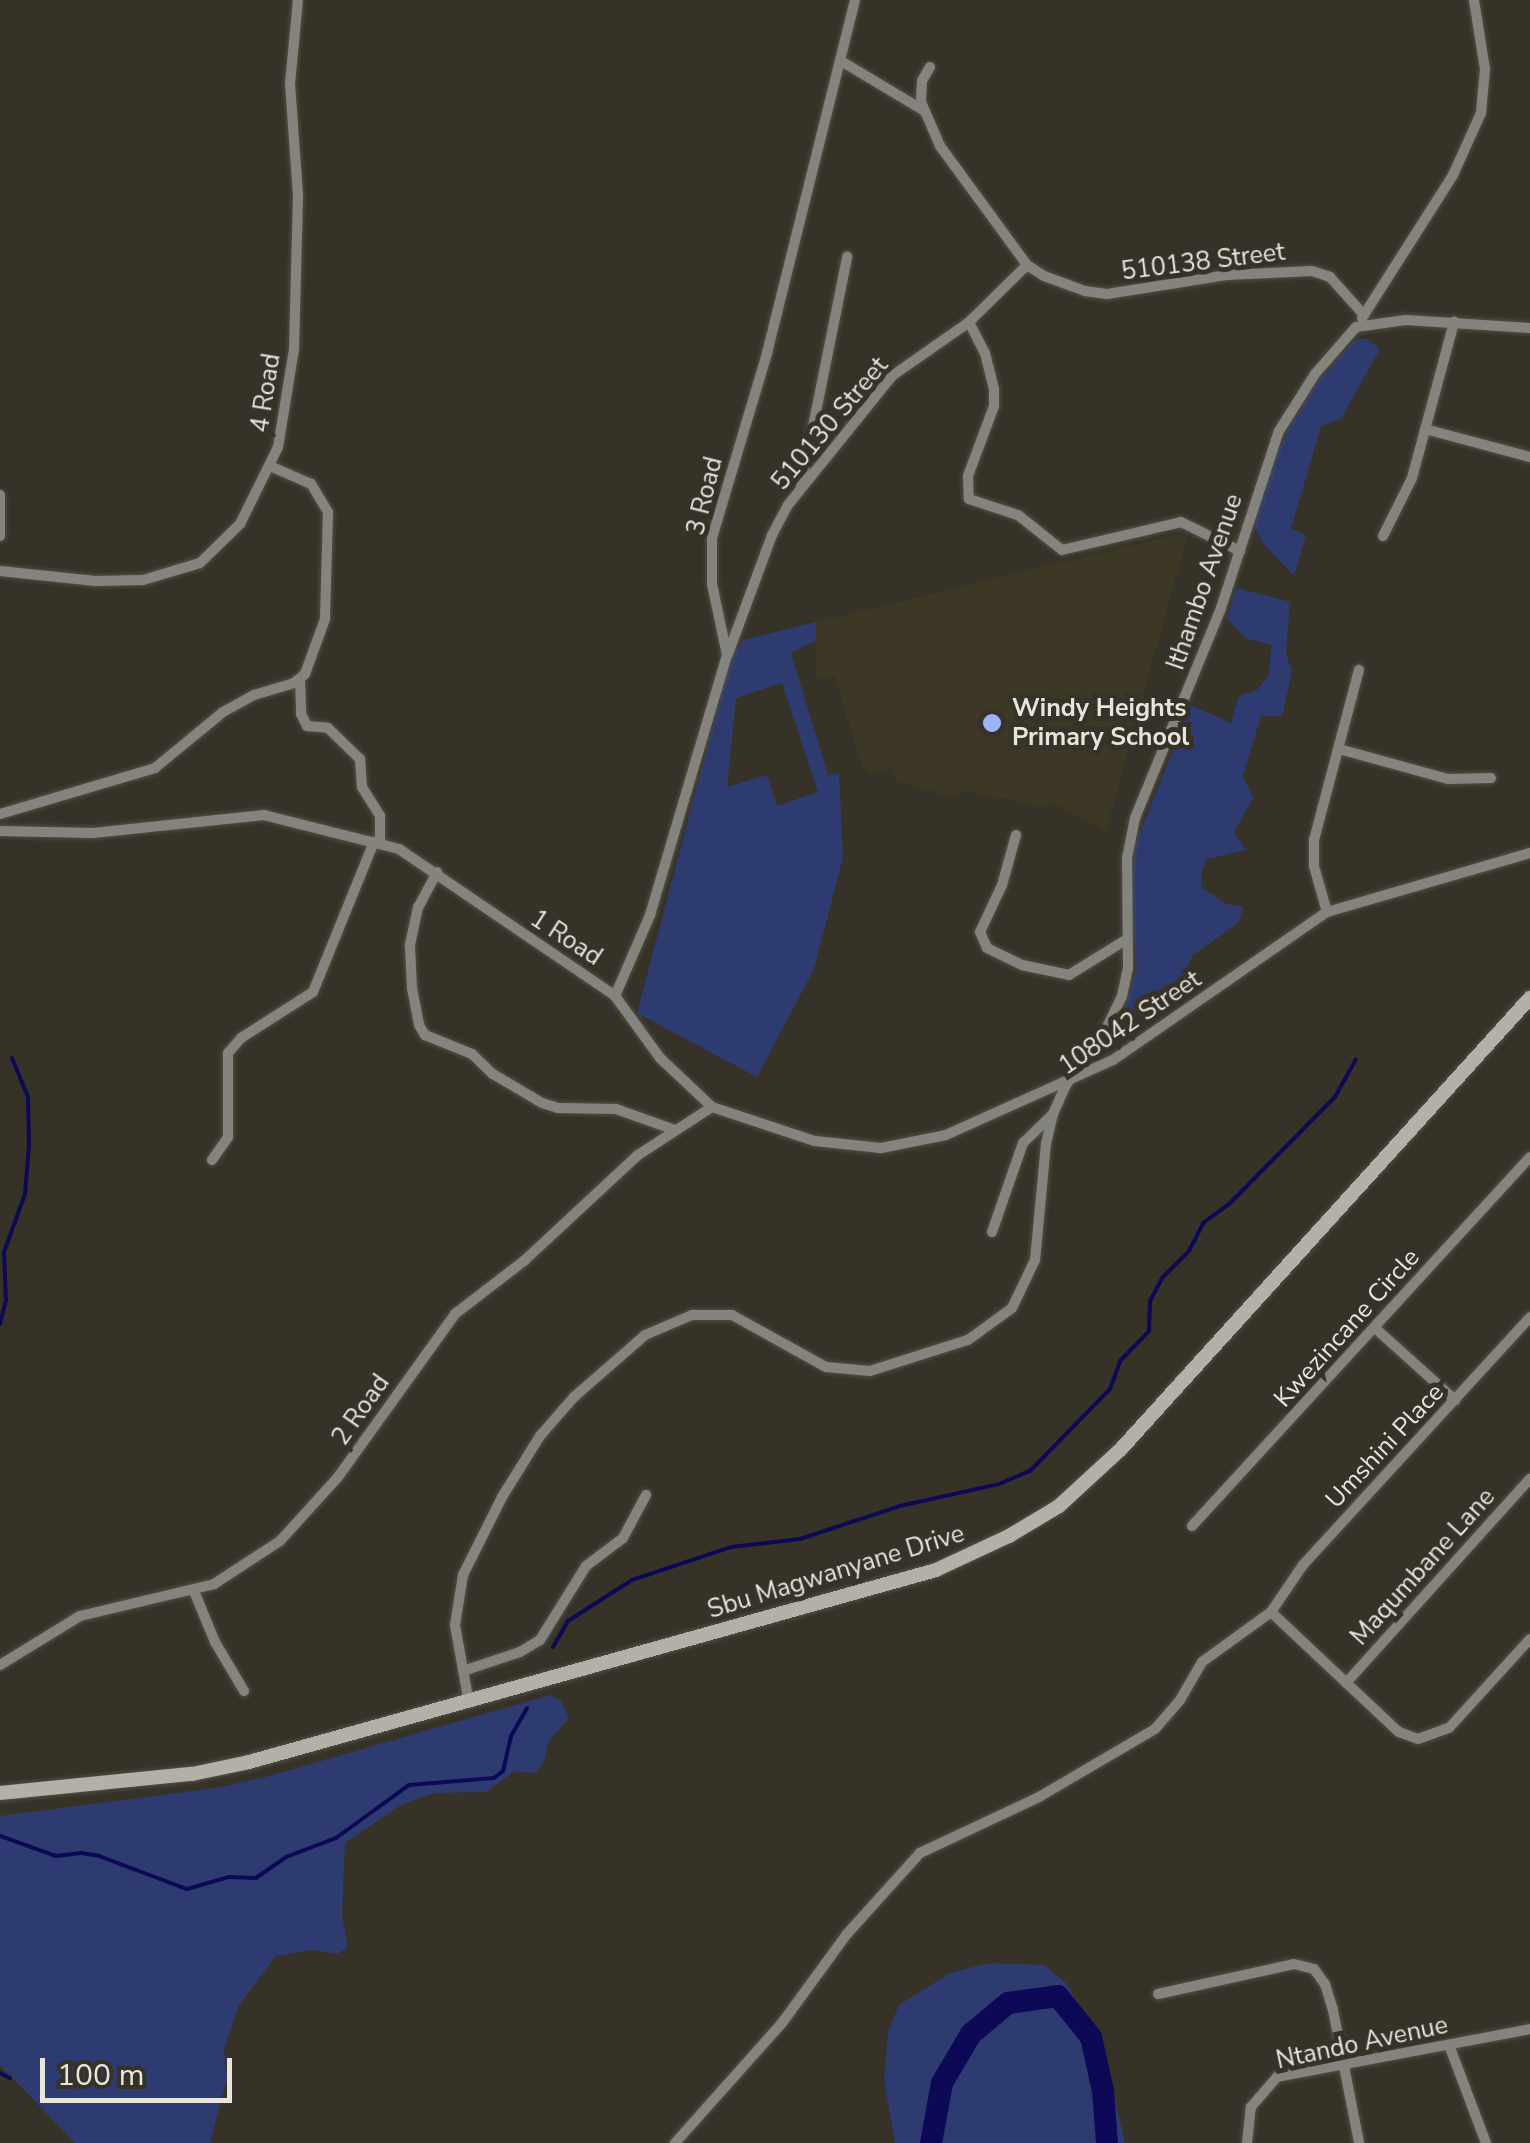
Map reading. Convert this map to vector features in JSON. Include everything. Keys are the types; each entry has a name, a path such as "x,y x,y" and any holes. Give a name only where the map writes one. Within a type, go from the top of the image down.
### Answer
{"main road":[{"name":"Sbu Magwanyane Drive","path":"0,1794 192,1774 469,1703 936,1570 1009,1536 1059,1506 1121,1449 1530,998"}],"street":[{"name":"4 Road","path":"0,572 95,581 143,580 184,570 228,540 270,466 280,435 294,350 298,195 290,84 298,0"},
{"name":"3 Road","path":"615,996 650,914 727,655 712,584 712,538 767,353 855,0"},
{"name":"Ithambo Avenue","path":"1066,1085 1116,1010 1128,967 1126,870 1135,818 1220,611 1279,431 1315,374 1356,327 1402,259 1453,175 1484,101 1485,69 1474,0"},
{"path":"840,61 924,111"},
{"path":"924,111 920,91 930,67"},
{"name":"510138 Street","path":"924,111 953,166 1027,265 1066,286 1108,294 1228,275 1312,272 1330,278 1364,315"},
{"path":"800,488 847,257"},
{"name":"510130 Street","path":"727,655 772,535 800,488 892,376 969,322 1027,265"},
{"path":"1356,327 1406,320 1530,328"},
{"path":"969,322 986,353 994,406 968,476 968,499 1018,515 1062,550 1181,522 1240,551"},
{"path":"1382,536 1407,492 1454,322"},
{"path":"1425,429 1530,457"},
{"path":"0,814 155,768 223,712 254,694 300,679 310,666 325,619 328,512 310,484 270,466"},
{"path":"0,495 0,536"},
{"path":"1327,912 1313,853 1359,670"},
{"path":"212,1160 228,1138 228,1053 241,1038 313,992 377,843 380,816 362,787 360,759 328,728 306,726 301,714 300,679"},
{"path":"1338,749 1448,779 1491,778"},
{"name":"1 Road","path":"0,831 93,833 264,815 377,843 437,872 615,996 660,1058 712,1107 798,1137 881,1148 946,1135 1018,1100 1066,1085"},
{"path":"1016,835 1002,885 980,932 987,948 1022,965 1069,975 1127,939"},
{"name":"108042 Street","path":"469,1703 454,1609 463,1575 520,1465 574,1397 645,1335 692,1315 732,1315 826,1367 856,1372 910,1361 983,1332 1012,1308 1035,1260 1046,1144 1053,1114 1066,1085 1130,1051 1327,912 1530,854"},
{"path":"437,872 418,907 410,946 412,988 419,1025 426,1034 472,1054 492,1074 542,1103 558,1108 616,1108 675,1130"},
{"name":"2 Road","path":"0,1665 80,1616 194,1592 243,1567 300,1524 455,1314 525,1260 622,1168 712,1107"},
{"path":"992,1232 1023,1143 1053,1114"},
{"name":"Kwezincane Circle","path":"1192,1526 1530,1157"},
{"name":"Umshini Place","path":"1273,1609 1303,1565 1530,1317"},
{"path":"1374,1328 1455,1400"},
{"name":"Maqumbane Lane","path":"1346,1682 1530,1480"},
{"path":"463,1671 520,1652 540,1640 586,1566 623,1538 646,1495"},
{"path":"194,1592 215,1642 244,1690"},
{"path":"674,2143 782,2023 847,1934 920,1853 1039,1797 1155,1729 1212,1652 1273,1609 1398,1732 1418,1740 1449,1728 1530,1639"},
{"path":"1158,1994 1269,1969 1308,1966 1318,1972 1327,1990 1358,2143"},
{"name":"Ntando Avenue","path":"1247,2143 1251,2107 1268,2083 1287,2074 1530,2029"},
{"path":"1449,2046 1486,2143"}],"shaded area":[{"path":"1355,339 1367,339 1380,349 1341,419 1321,426 1291,529 1306,535 1294,576 1263,543 1254,527 1271,468 1291,423 1315,385"},
{"name":"Windy Heights Primary School","path":"1188,532 1106,831 1054,804 1041,806 968,791 954,797 896,781 891,768 868,774 862,766 834,675 816,680 816,622"},
{"path":"1236,588 1290,602 1286,654 1292,671 1282,716 1261,716 1243,776 1253,798 1234,832 1246,850 1206,859 1202,873 1201,887 1226,904 1243,907 1239,922 1192,956 1182,988 1120,1021 1137,968 1130,894 1134,848 1191,705 1231,723 1239,696 1257,690 1268,676 1272,645 1245,638 1227,619"},
{"path":"816,622 816,640 791,653 828,775 839,773 843,857 814,969 757,1077 637,1013 731,658 743,640","holes":["782,683 818,792 777,806 767,775 727,787 736,698"]},
{"path":"550,1695 561,1701 569,1718 549,1741 544,1762 535,1773 515,1771 486,1792 434,1793 401,1805 345,1843 342,1916 348,1947 337,1954 312,1950 276,1956 239,2005 224,2049 227,2078 210,2143 75,2143 0,2065 0,1816 216,1788 266,1777"},
{"path":"989,1963 1044,1965 1066,1983 1101,2042 1125,2143 895,2143 884,2081 888,2031 899,2005 950,1973"}],"waterway":[{"path":"0,1324 6,1300 4,1252 25,1194 29,1145 28,1097 12,1058"},
{"path":"553,1647 568,1621 632,1580 731,1547 800,1539 900,1506 999,1484 1030,1471 1110,1389 1120,1361 1149,1331 1150,1301 1163,1277 1189,1251 1203,1223 1229,1204 1335,1097 1356,1059"},
{"path":"0,1836 56,1856 99,1856 187,1889 229,1877 256,1878 286,1857 336,1838 409,1785 494,1778 503,1771 511,1736 527,1708"},
{"path":"931,2143 942,2083 971,2034 1008,2003 1058,1996 1091,2037 1103,2091 1107,2143"},
{"path":"0,2073 10,2078"}],"place":[{"name":"Windy Heights Primary School","path":"992,723"}]}
